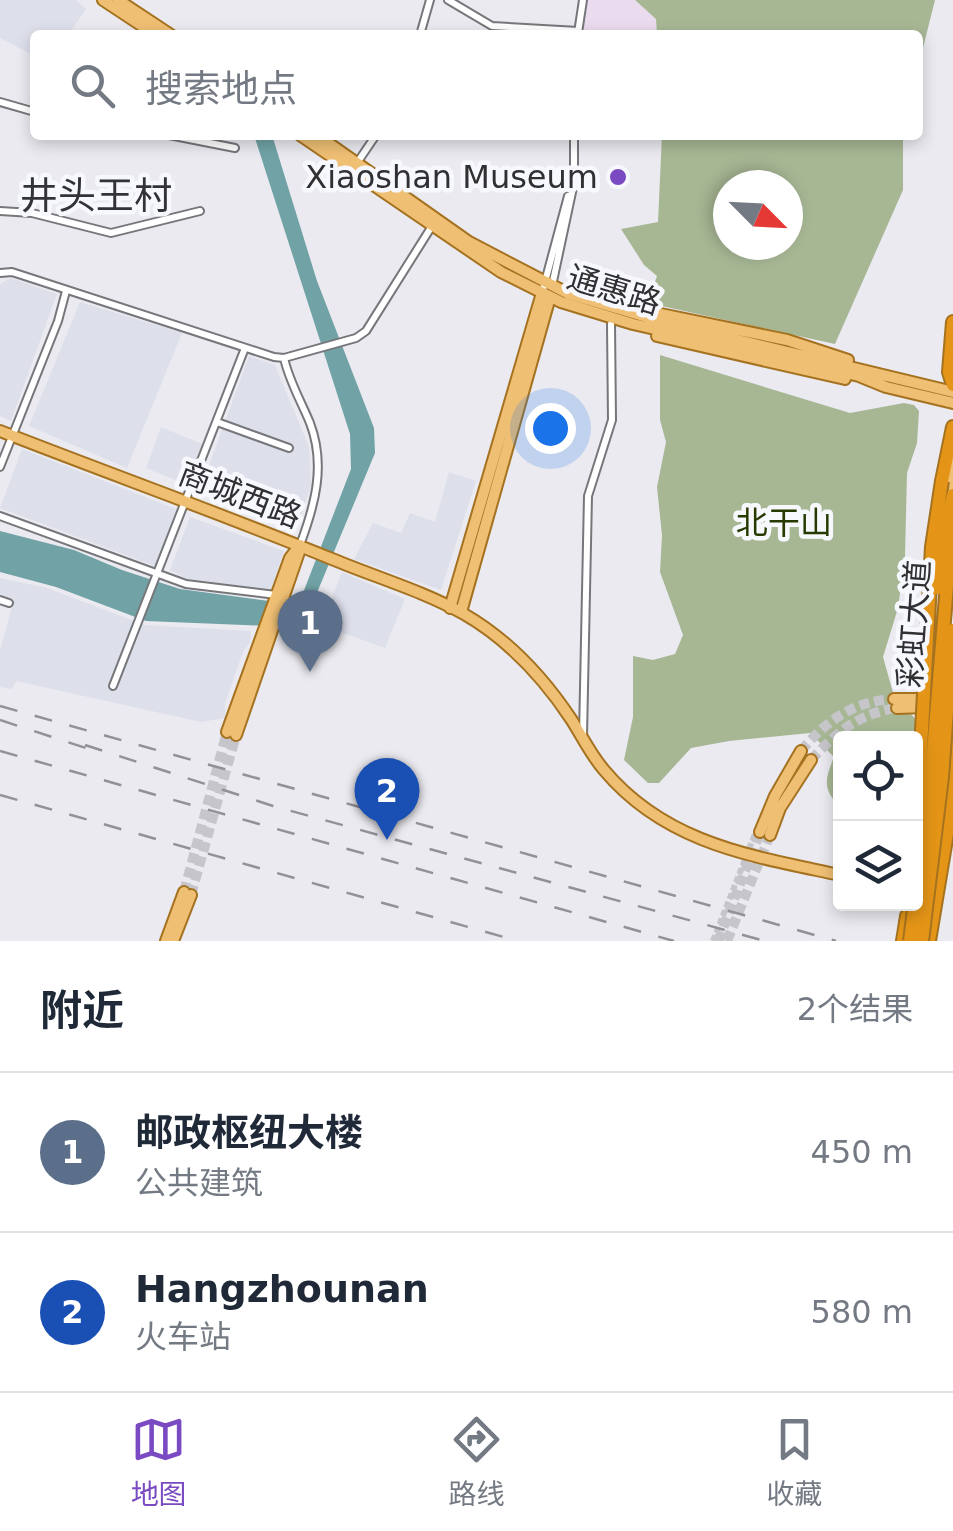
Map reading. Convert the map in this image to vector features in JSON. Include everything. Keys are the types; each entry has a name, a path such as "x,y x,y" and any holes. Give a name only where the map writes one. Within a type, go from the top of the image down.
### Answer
{"highway":[{"path":"953,322 949,372 953,388"},
{"path":"917,821 932,547 953,427"},
{"path":"918,821 942,540 953,496"},
{"path":"906,941 930,792 953,514"},
{"path":"925,941 953,630"},
{"path":"945,841 953,744"},
{"path":"925,941 953,797"},
{"path":"906,941 909,911"}],"main road":[{"path":"103,0 148,30"},
{"path":"118,0 163,30"},
{"name":"通惠路","path":"308,140 490,254 632,324 859,376 953,388"},
{"name":"通惠路","path":"324,140 502,272 546,295 594,306"},
{"path":"455,610 546,295"},
{"path":"594,306 611,324 817,374 886,381"},
{"path":"594,306 666,313 786,340 886,381"},
{"name":"通惠路","path":"886,381 953,403"},
{"name":"商城西路","path":"0,430 300,544 455,610 514,651 556,698 601,767 630,798 690,836 734,853 833,874"},
{"name":"彩虹大道","path":"923,821 953,440"},
{"path":"231,733 290,558 300,544"},
{"name":"彩虹大道","path":"923,891 932,892 953,692"},
{"path":"896,704 952,706"},
{"path":"801,751 785,777 762,832 811,760"},
{"path":"166,941 188,893 173,941"}],"street":[{"path":"421,30 430,0"},
{"path":"448,0 492,26 541,30"},
{"path":"578,30 583,0"},
{"path":"0,102 30,111"},
{"path":"194,140 235,148"},
{"path":"357,164 373,140"},
{"path":"546,295 570,210 574,140"},
{"path":"0,211 32,213 111,233 200,212"},
{"path":"0,273 12,272 284,358 366,332 434,222"},
{"path":"0,467 58,321 66,291"},
{"path":"583,738 588,496 612,420 611,324"},
{"path":"113,686 245,348"},
{"path":"284,358 312,426 318,457 318,488 300,544"},
{"path":"216,422 289,448"},
{"path":"0,516 186,584 280,596"}],"shaded area":[{"path":"0,0 76,0 86,9 71,30 30,30 30,53 0,38"},
{"path":"583,0 635,0 656,19 657,30 579,30"},
{"path":"11,278 57,294 11,421 0,416 0,284"},
{"path":"80,302 182,333 127,468 29,426"},
{"path":"249,356 275,365 309,447 311,485 298,526 200,490"},
{"path":"161,427 202,444 185,484 146,468"},
{"path":"22,449 176,509 155,566 0,508"},
{"path":"449,472 476,481 441,590 354,559 373,523 401,533 410,513 435,522"},
{"path":"190,517 284,551 271,589 190,580 170,570"},
{"path":"342,572 405,599 385,648 321,625"},
{"path":"0,578 47,588 145,625 251,631 225,704 225,718 201,722 16,681 12,689 0,687 0,650 14,599 0,594"}],"green space":[{"path":"635,0 935,0 923,48 923,30 657,30 656,19"},
{"path":"662,140 903,140 903,190 835,344 648,303 657,276 644,265 621,229 658,222"},
{"name":"北干山","path":"660,355 850,413 904,403 919,411 917,443 907,473 905,556 898,608 883,657 894,696 934,739 923,752 923,731 833,731 833,756 810,733 729,741 691,748 659,783 648,783 624,760 633,717 633,656 653,660 675,654 683,635 660,572 662,535 657,487 666,442 660,420"},
{"name":"北干山","path":"833,760 833,799 827,784"}],"water":[{"path":"256,140 274,140 317,281 374,428 375,453 304,624 295,627 146,621 56,587 0,572 0,531 74,550 180,589 284,603 303,593 351,469 350,434"}],"tunnel":[{"path":"801,751 841,714 894,699"},
{"path":"811,760 849,726 871,714 897,708"},
{"path":"184,892 227,732"},
{"path":"191,895 236,735"},
{"path":"713,941 757,829"},
{"path":"718,941 760,832"},
{"path":"727,941 770,835"}],"railway":[{"path":"0,706 836,941"},
{"path":"0,720 98,752"},
{"path":"85,745 273,806 765,941"},
{"path":"0,751 674,941"},
{"path":"0,795 518,941"}],"place":[{"name":"Xiaoshan Museum","path":"618,177"},
{"name":"邮政枢纽大楼","path":"310,672"},
{"name":"Hangzhounan","path":"387,840"}],"district":[{"name":"井头王村","path":"96,196"}]}
